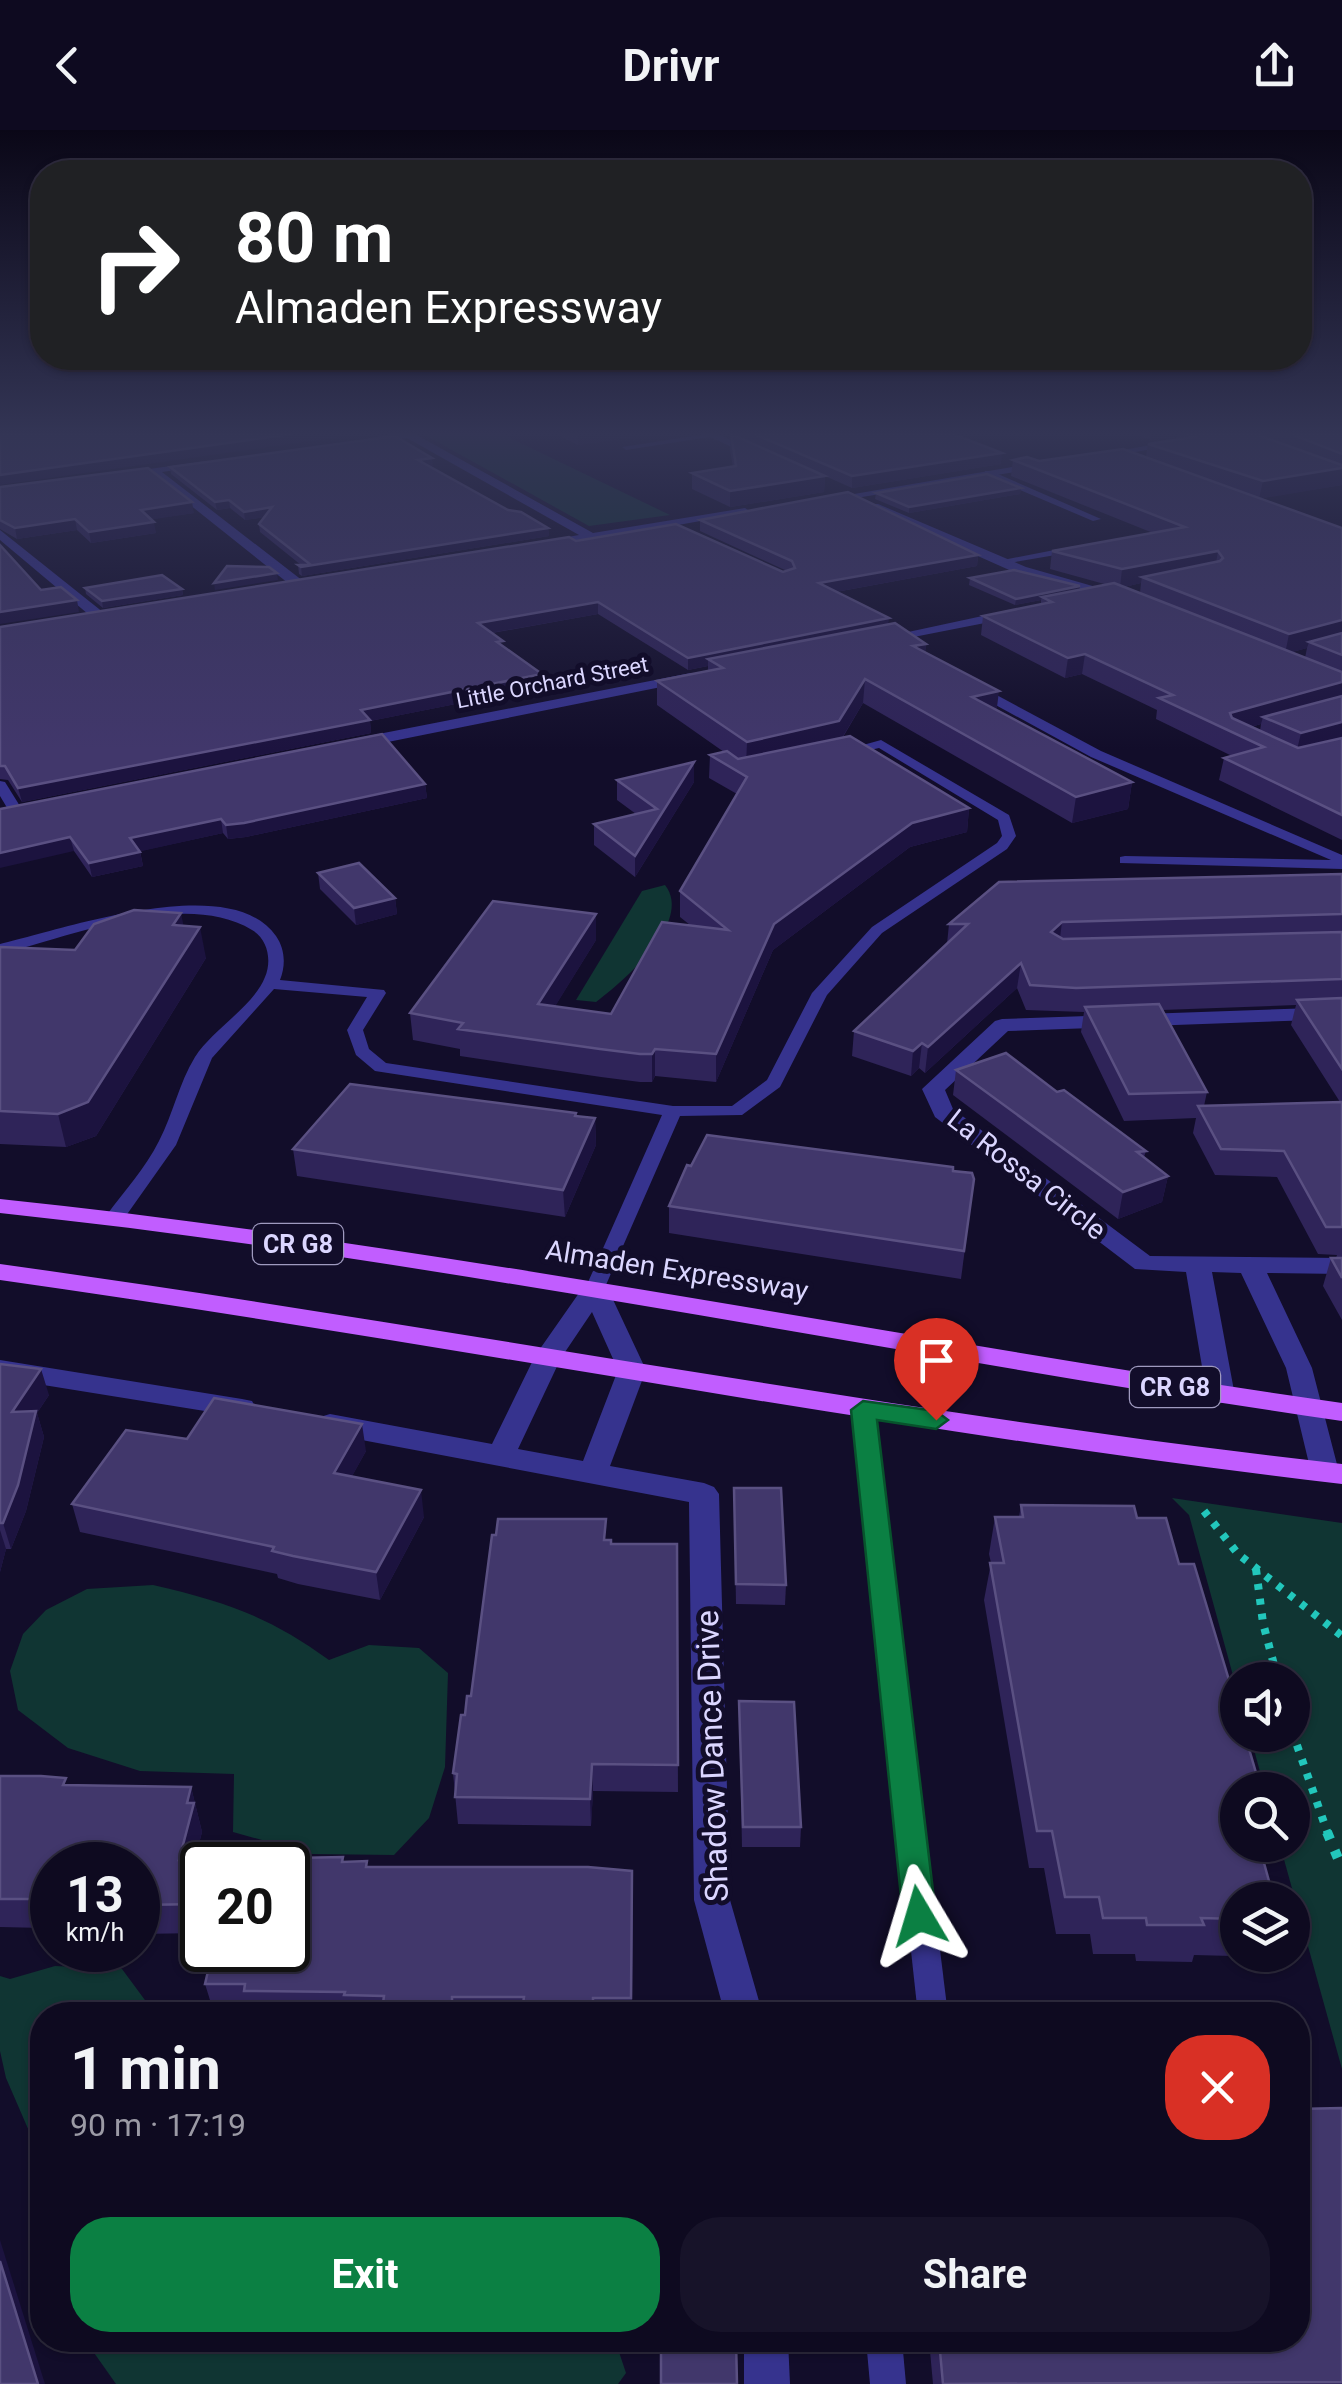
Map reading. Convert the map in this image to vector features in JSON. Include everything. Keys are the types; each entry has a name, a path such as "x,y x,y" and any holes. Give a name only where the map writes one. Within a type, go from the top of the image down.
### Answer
{"main road":[{"name":"Almaden Expressway","path":"0,1206 116,1216 595,1290 1222,1396 1342,1412"},
{"name":"CR G8","path":"0,1272 548,1356 863,1410 1333,1473"}],"street":[{"path":"7,539 106,615 82,619"},
{"path":"241,539 298,584"},
{"path":"532,547 578,539"},
{"path":"952,539 1049,579 1124,595 1076,601"},
{"path":"279,588 318,581"},
{"path":"854,645 900,641 1040,608"},
{"name":"Little Orchard Street","path":"328,750 717,672"},
{"path":"8,813 36,808"},
{"name":"La Rossa Circle","path":"1342,1013 1002,1025 934,1089 943,1112 1144,1264 1198,1268 1342,1266"},
{"path":"1251,1267 1299,1368 1333,1473"},
{"path":"1198,1268 1222,1396"},
{"path":"303,1420 501,1456 592,1472 632,1370 595,1290 548,1356 501,1456"},
{"path":"0,1369 265,1412"},
{"name":"Shadow Dance Drive","path":"592,1472 704,1494 712,1900 740,2002"},
{"path":"766,2352 767,2384"}],"lane":[{"path":"1003,561 1088,547"},
{"path":"956,679 1096,754 1342,862"},
{"path":"271,984 378,993 354,1030 365,1058 381,1066 673,1110 736,1110 758,1099 785,1068 799,1030 842,966 897,914 1002,846 1008,836 1004,818 881,744 827,756"},
{"path":"0,785 8,813"},
{"path":"1124,860 1342,862"},
{"path":"0,949 156,911 204,909 240,916 268,935 276,957 271,984 222,1031 204,1056 161,1156 116,1216"},
{"path":"595,1290 673,1110"},
{"path":"863,1410 931,2002"},
{"path":"885,2352 888,2384"}],"path":[{"path":"1204,1511 1238,1554 1342,1636"},
{"path":"1256,1568 1274,1662"},
{"path":"1299,1752 1342,1868"}],"green space":[{"path":"665,885 671,900 670,916 651,950 596,1002 576,1000 642,891"},
{"path":"1172,1498 1342,1523 1342,2069 1310,1953 1310,1882 1290,1882 1285,1862 1310,1862 1310,1772 1260,1772 1255,1752 1310,1752 1310,1662 1229,1662 1189,1515"},
{"path":"153,1585 203,1598 246,1612 329,1660 369,1645 419,1648 448,1673 445,1767 429,1818 394,1855 312,1854 310,1842 269,1842 233,1832 234,1774 140,1771 68,1748 18,1710 10,1671 23,1634 46,1610 87,1589"},
{"path":"34,1972 124,1972 146,2002 30,2002 30,2133 6,2078 0,2051 0,1976 10,1979"},
{"path":"93,2352 619,2352 626,2373 618,2384 116,2384"}],"building":[{"path":"278,539 477,539 301,567 298,565 311,565"},
{"path":"555,539 710,539 783,572 795,568 792,561 743,539 945,539 978,555 819,583 889,618 688,658 598,602 478,623 503,641 497,642 542,674 361,710 370,720 18,788 5,766 0,766 0,627"},
{"path":"1117,539 1342,539 1342,620 1289,634 1142,577 1220,561 1223,558 1218,551 1122,569 1052,551"},
{"path":"0,545 41,590 61,587 77,600 0,612"},
{"path":"227,566 269,567 277,573 214,583"},
{"path":"1014,570 1080,586 1016,599 970,578"},
{"path":"162,575 182,589 102,601 85,588"},
{"path":"1114,583 1342,672 1342,682 1230,713 1232,718 1298,748 1342,738 1342,815 1224,758 1264,747 1159,698 1173,695 1085,654 1068,658 983,616 1052,602 1042,597"},
{"path":"895,623 926,644 913,646 999,691 972,697 1132,782 1076,797 865,679 839,721 747,742 657,681 723,668 708,659"},
{"path":"1342,633 1342,655 1309,642"},
{"path":"1342,696 1342,722 1301,733 1263,717"},
{"path":"382,734 425,784 244,823 226,825 221,819 130,838 140,852 89,863 70,837 0,853 0,809"},
{"path":"850,736 969,808 912,823 774,924 716,1054 655,1049 652,1054 640,1054 600,1049 458,1029 463,1023 410,1013 493,901 596,914 538,1004 611,1014 662,922 728,930 680,891 747,777 710,755 727,751 738,759"},
{"path":"694,762 635,856 594,824 657,809 617,780"},
{"path":"359,863 395,898 354,908 318,873"},
{"path":"1342,874 1342,914 1062,922 1051,932 1063,939 1342,932 1342,979 1076,988 1030,985 1021,963 928,1047 922,1043 913,1051 854,1031 968,924 949,924 999,882"},
{"path":"134,910 181,913 173,925 200,927 88,1102 58,1114 0,1111 0,947 75,950 94,924"},
{"path":"1342,998 1342,1069 1297,1000"},
{"path":"1159,1004 1207,1092 1129,1094 1085,1007"},
{"path":"1006,1053 1146,1151 1137,1152 1168,1176 1123,1192 956,1070"},
{"path":"350,1084 595,1118 563,1190 293,1149"},
{"path":"1342,1102 1342,1227 1326,1227 1284,1151 1221,1149 1198,1106"},
{"path":"707,1135 953,1167 953,1171 972,1173 964,1251 669,1206 687,1165 691,1166"},
{"path":"1331,1258 1342,1258 1342,1278"},
{"path":"0,1364 41,1369 12,1412 36,1411 18,1485 3,1523 0,1523"},
{"path":"214,1398 362,1424 334,1473 421,1490 376,1572 72,1504 126,1430 187,1439"},
{"path":"734,1488 781,1488 786,1585 736,1584"},
{"path":"1021,1505 1134,1506 1137,1518 1166,1518 1179,1564 1194,1564 1224,1662 1220,1662 1220,1752 1250,1752 1256,1772 1220,1772 1220,1862 1264,1862 1269,1882 1220,1882 1220,1919 1201,1918 1204,1925 1147,1925 1146,1918 1103,1918 1099,1897 1065,1897 1052,1831 1037,1831 990,1563 1004,1563 995,1517 1023,1517"},
{"path":"498,1519 606,1519 604,1540 611,1540 611,1544 677,1544 678,1765 592,1764 590,1799 455,1797 457,1774 453,1773 461,1715 465,1715 467,1696 471,1696 492,1535 496,1535"},
{"path":"739,1701 794,1702 801,1827 743,1827"},
{"path":"0,1776 66,1778 63,1785 191,1787 187,1803 194,1803 184,1842 180,1842 180,1904 160,1905 160,1842 30,1842 30,1899 0,1899"},
{"path":"310,1858 367,1861 366,1867 588,1867 632,1871 631,1998 523,2002 524,1997 452,1997 452,2002 383,2002 384,1996 344,1995 345,1992 244,1991 245,1984 205,1984 208,1972 310,1972"},
{"path":"1342,2108 1342,2382 943,2384 940,2352 1310,2352 1310,2109"},
{"path":"0,2261 38,2384 0,2384"},
{"path":"661,2352 736,2352 737,2384 661,2384"}],"route":[{"path":"919,1916 863,1410 936,1420"}]}
